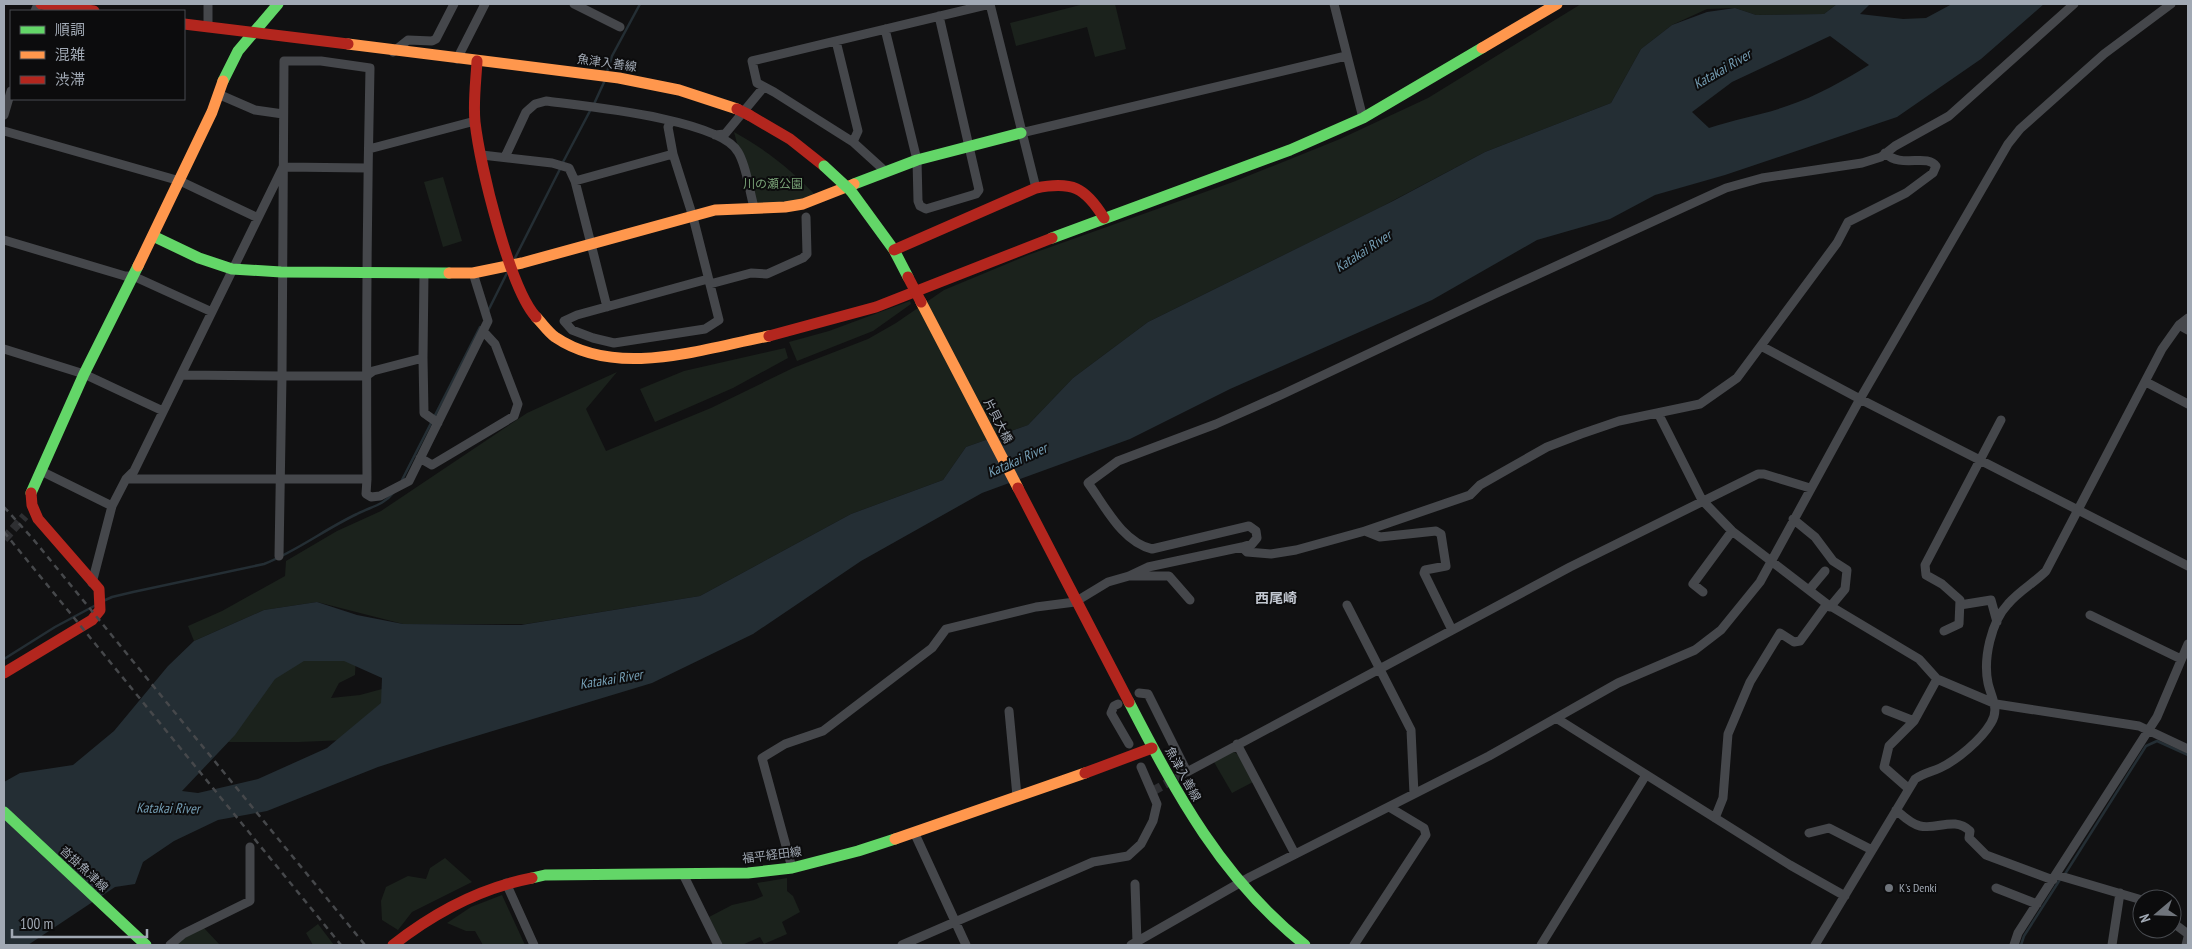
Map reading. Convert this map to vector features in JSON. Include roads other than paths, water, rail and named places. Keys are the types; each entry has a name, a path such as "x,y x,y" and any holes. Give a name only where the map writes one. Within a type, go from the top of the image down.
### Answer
{"street":[{"path":"40,4 86,10"},
{"path":"208,4 208,27"},
{"path":"4,673 92,620 100,610 101,598 98,589 38,519 30,513 31,493 84,374 180,181 227,70 238,51 278,4"},
{"path":"393,52 408,40 432,42 436,39 454,4"},
{"path":"457,59 484,4"},
{"path":"574,4 620,27"},
{"path":"885,171 853,142 774,92 763,88 757,83 752,61 990,4 1036,188"},
{"path":"1334,4 1363,118"},
{"path":"478,61 475,121 482,155 510,266 530,310 554,336 579,350 614,359 658,357 787,332 876,306 971,268 1290,150 1363,118 1557,4"},
{"path":"792,868 762,758 785,744 823,731 932,648 946,629 1072,597 1148,567 1242,547 1252,544 1256,538 1256,531 1249,526 1152,549 1142,547 1122,529 1088,483 1118,461 1216,424 1281,395 1726,188 1762,178 1862,163 1885,153 1949,116 2074,4"},
{"path":"1134,944 1295,854 1489,756 1618,683 1695,650 1721,630 1760,582 1860,399 2008,144 2020,129 2104,54 2171,4"},
{"path":"885,29 917,160 918,201 920,206 926,209 976,194 979,190 938,16"},
{"name":"魚津入善線","path":"185,24 393,52 619,78 665,86 705,97 737,109 790,139 824,166 851,192 894,250 928,316"},
{"path":"836,41 858,131 853,142"},
{"path":"153,236 199,258 232,269 281,272 473,273 510,266 715,210 754,206 785,207 803,204 885,171 969,145 1346,56"},
{"path":"279,556 284,61 321,61 370,68 366,271 366,494 371,497 380,496 409,480 488,321 473,273"},
{"path":"714,135 725,134 763,88"},
{"path":"4,115 10,94"},
{"path":"218,94 255,110 283,114"},
{"path":"505,157 526,112 535,104 546,101 605,108 671,121 726,140 738,151 754,206"},
{"path":"369,149 475,121"},
{"path":"671,121 668,127 673,154 693,217 709,281 719,320 705,329 614,343 572,330 564,321 577,315 709,281 751,273 767,274 803,258 807,254 806,217"},
{"path":"4,131 180,181 258,218"},
{"path":"1242,547 1247,552 1271,554 1313,546 1365,532 1470,495 1480,485 1555,444 1619,421 1700,404 1737,378 1837,243 1848,222 1906,193 1932,173 1936,166 1928,161 1903,162 1892,160 1885,153"},
{"path":"575,181 673,154"},
{"path":"482,155 552,163 569,168 575,181 607,307"},
{"path":"283,167 367,168"},
{"path":"92,583 112,506 126,479 134,471 283,167"},
{"path":"894,250 1036,188 1057,184 1075,186 1094,199 1104,218"},
{"path":"4,240 125,276 133,276 212,312"},
{"path":"424,273 424,413 438,423"},
{"name":"片貝大橋","path":"928,316 1072,597"},
{"path":"1815,945 1915,779 1922,774 1940,768 1966,752 1992,723 1996,704 1989,686 1986,670 1993,632 1997,622 2006,605 2046,571 2162,349 2179,325 2188,318"},
{"path":"2179,325 2188,330"},
{"path":"420,458 432,465 514,416 518,404 495,344 483,331"},
{"path":"1762,346 1860,399 2188,566"},
{"path":"4,349 84,374 163,412"},
{"path":"181,375 366,376 373,371 423,358"},
{"path":"2146,382 2188,404"},
{"path":"1658,412 1702,500 1732,531 1829,606 1911,654 1929,668 1937,679 1996,704 2121,722 2149,731 2188,749"},
{"path":"1944,631 1959,624 1960,600 1942,584 1931,579 1924,570 2001,420"},
{"path":"41,471 112,506"},
{"path":"1139,692 1148,694 1187,772 1452,630 1702,500 1758,474 1764,474 1810,488"},
{"path":"126,479 367,479"},
{"path":"1715,818 1723,798 1728,734 1750,682 1780,633 1794,642 1800,641 1845,588 1846,570 1833,561 1815,537 1793,519"},
{"path":"1365,532 1380,538 1436,531 1441,534 1446,566 1425,570 1424,573 1452,630"},
{"path":"1703,592 1693,584 1732,531"},
{"path":"1809,590 1825,571"},
{"path":"1129,576 1169,576 1190,600"},
{"name":"魚津入善線","path":"1072,597 1175,791 1203,836 1240,885 1306,945"},
{"path":"1960,605 1991,600 1997,622"},
{"path":"1347,605 1411,730 1414,794"},
{"path":"2090,615 2181,659"},
{"path":"2014,945 2018,933 2149,731 2157,717 2188,644"},
{"path":"1909,789 1884,767 1893,740 1914,721 1937,679"},
{"path":"1118,704 1114,706 1111,713 1129,744"},
{"path":"1009,710 1017,796"},
{"path":"1886,710 1914,721"},
{"path":"1556,718 1790,865 1845,896"},
{"path":"1237,744 1295,854"},
{"name":"福平経田線","path":"394,945 418,925 447,907 506,883 545,875 748,873 792,868 830,860 914,832 1070,779 1152,748"},
{"path":"902,945 1093,862 1128,856 1141,844 1153,820 1157,804 1141,767"},
{"path":"1541,945 1646,775"},
{"path":"1354,945 1426,835 1424,828 1389,807"},
{"path":"1896,810 1922,826 1951,822 1962,826 1970,831 1969,838 1986,855 2055,877 2132,897"},
{"name":"沓掛魚津線","path":"4,812 146,945"},
{"path":"1809,833 1829,828 1872,850"},
{"path":"914,832 966,945"},
{"path":"170,945 183,934 250,901 250,846"},
{"path":"683,874 718,945"},
{"path":"506,883 534,945"},
{"path":"1134,944 1135,884"},
{"path":"1996,888 2037,904"},
{"path":"2112,945 2120,893"},
{"path":"2186,945 2188,935"}],"water":[{"name":"Katakai River","path":"1837,4 1870,4 1860,14 1903,19 1926,18 1952,4 2044,4 1981,59 1897,117 1725,175 1655,195 1610,219 1537,240 1432,300 1230,389 1130,439 982,493 861,561 753,634 652,683 378,767 267,811 218,820 174,841 143,862 135,884 115,887 28,945 4,945 4,782 20,773 73,765 114,731 168,666 194,641 264,610 317,602 357,615 403,624 521,625 700,596 851,514 943,480 966,447 1028,425 1073,378 1148,322 1393,201 1485,152 1611,103 1641,49 1672,25 1707,12 1735,8 1756,15 1824,14","holes":["1830,36 1869,65 1809,98 1768,112 1709,128 1692,112 1732,82","304,661 344,661 382,678 381,703 327,748 258,779 198,793 182,791 235,735 275,679"]}],"waterway":[{"path":"607,72 612,56 640,4"},
{"path":"594,104 605,80"},
{"path":"562,164 591,109"},
{"path":"514,260 560,169"},
{"path":"488,311 508,271"},
{"path":"402,480 480,327"},
{"path":"103,601 133,592 264,564 288,553 345,520 381,503 393,493"},
{"path":"4,659 55,627 96,605"},
{"path":"2065,874 2146,746 2157,741 2188,755"},
{"path":"2021,945 2024,936 2061,878"}],"tunnel":[{"path":"4,539 25,516"},
{"path":"1153,791 1187,772"}],"railway":[{"path":"4,507 33,539 365,945"},
{"path":"4,532 341,945"}],"place":[{"name":"K's Denki","path":"1889,888"}],"district":[{"name":"西尾崎","path":"1276,598"}],"park label":[{"name":"川の瀬公園","path":"773,184"}]}
